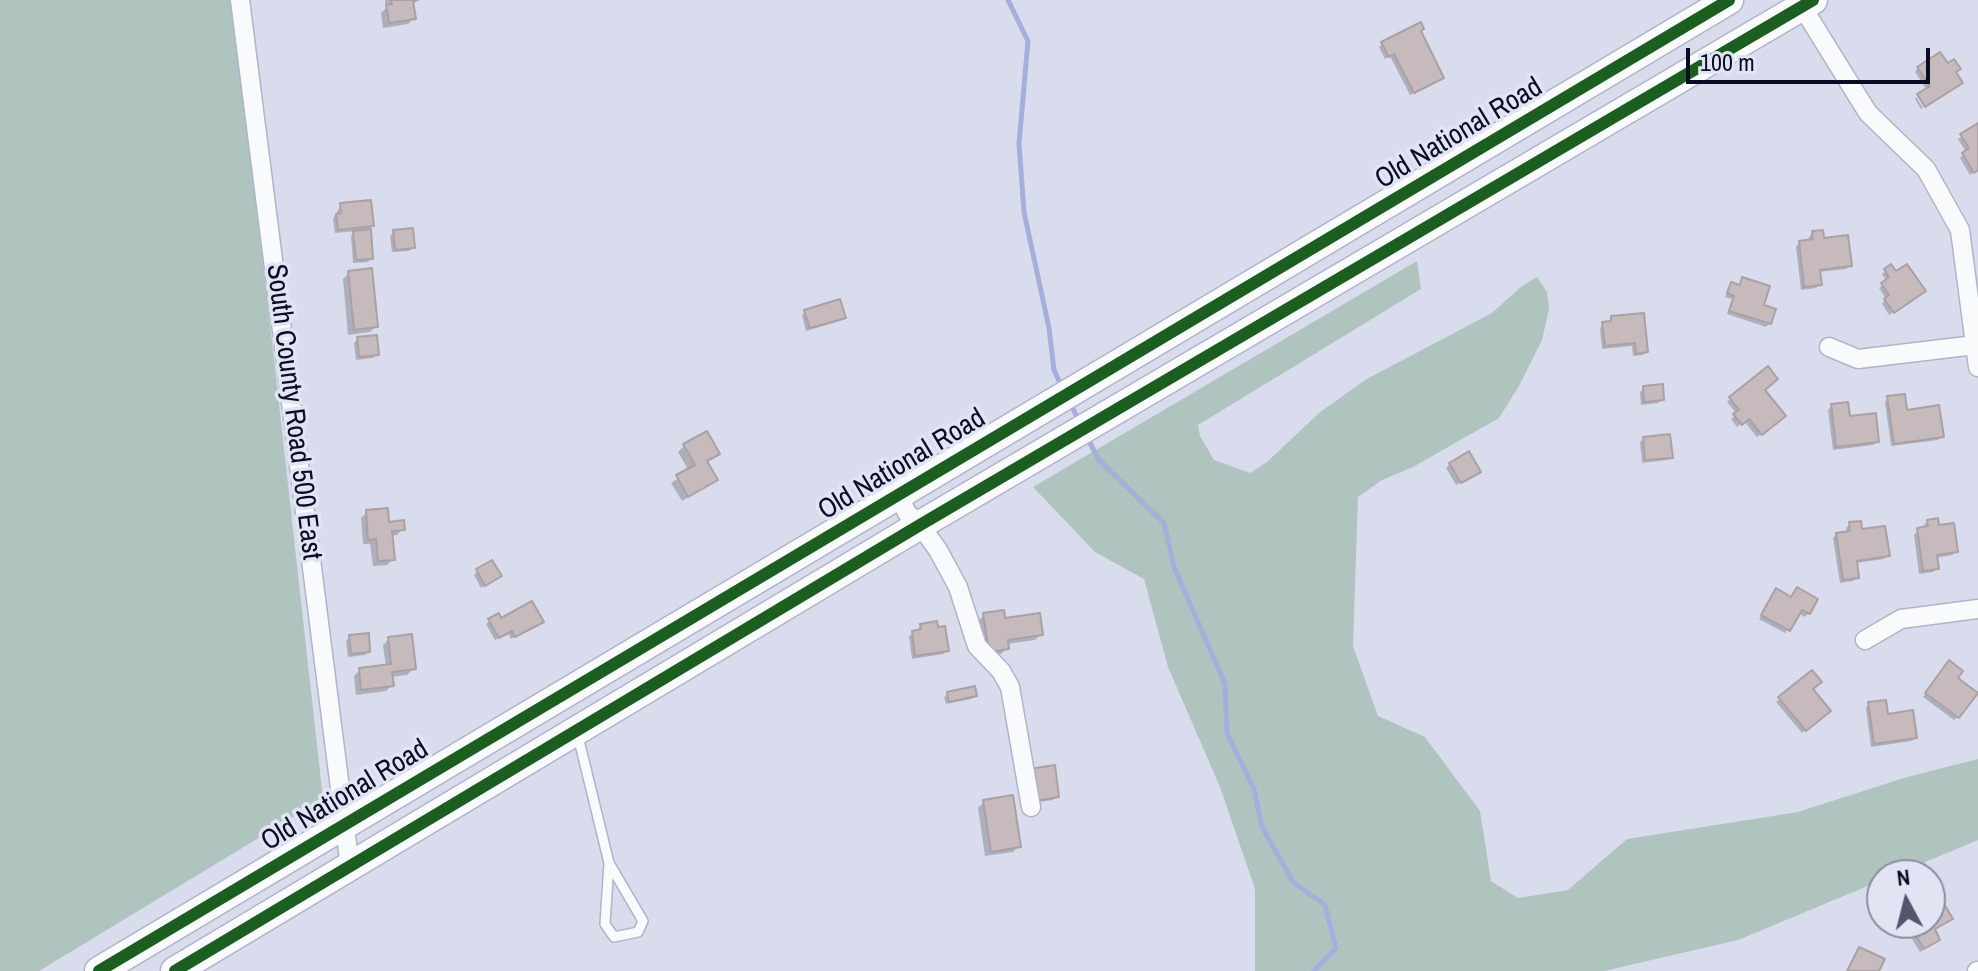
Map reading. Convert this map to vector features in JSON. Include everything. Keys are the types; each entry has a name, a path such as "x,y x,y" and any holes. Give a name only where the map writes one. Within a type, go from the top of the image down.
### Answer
{"main road":[{"name":"Old National Road","path":"99,971 1729,0"},
{"path":"175,971 920,525 1805,2"}],"street":[{"name":"South County Road 500 East","path":"240,0 350,867"},
{"path":"1805,2 1868,113 1926,169 1960,230 1978,367"},
{"path":"1829,347 1858,359 1975,345"},
{"path":"899,496 907,513 938,550 958,587 977,646 1001,671 1010,687 1031,807"},
{"path":"1865,640 1901,619 1978,609"}],"lane":[{"path":"577,733 609,863 643,921 638,932 614,937 605,924 609,863"}],"green space":[{"path":"0,0 234,0 323,799 39,971 0,971"},
{"path":"1417,261 1421,289 1198,425 1200,436 1214,460 1250,473 1267,462 1319,413 1365,380 1492,313 1537,277 1547,292 1549,309 1542,340 1499,418 1413,467 1382,480 1358,497 1353,646 1378,716 1425,737 1480,811 1491,881 1518,898 1568,890 1627,839 1798,812 1907,777 1978,759 1978,840 1932,859 1866,859 1866,887 1738,940 1604,971 1255,971 1255,889 1220,787 1168,667 1144,579 1095,552 1033,487"}],"building":[{"path":"391,0 418,0 413,1 416,19 389,23 386,5 392,4"},
{"path":"1421,22 1424,29 1421,31 1444,78 1414,93 1394,54 1389,57 1381,42"},
{"path":"1940,52 1948,63 1954,59 1961,69 1956,72 1963,83 1925,107 1917,94 1930,86 1917,67"},
{"path":"1978,123 1978,170 1974,173 1962,153 1969,148 1960,134"},
{"path":"371,200 374,226 338,230 336,214 341,213 340,203"},
{"path":"413,228 415,248 395,250 393,230"},
{"path":"371,229 373,259 356,260 353,231"},
{"path":"1823,230 1824,238 1848,235 1852,266 1820,270 1822,285 1804,287 1799,241 1813,239 1812,231"},
{"path":"1891,264 1896,271 1907,264 1926,291 1894,313 1884,299 1889,295 1881,283 1889,277 1884,269"},
{"path":"372,268 378,327 354,330 348,271"},
{"path":"1742,277 1770,286 1764,305 1776,309 1771,324 1729,311 1734,296 1727,293 1731,282 1740,285"},
{"path":"840,299 846,318 810,328 804,310"},
{"path":"1644,313 1648,352 1636,354 1635,343 1605,346 1602,322 1611,321 1611,316"},
{"path":"377,335 379,355 359,357 357,337"},
{"path":"1768,366 1778,379 1765,390 1786,416 1762,435 1749,419 1742,425 1733,414 1739,410 1729,397"},
{"path":"1663,384 1664,400 1644,402 1643,386"},
{"path":"1905,394 1907,410 1939,405 1944,437 1894,444 1887,396"},
{"path":"1848,402 1850,416 1876,413 1879,442 1836,447 1831,404"},
{"path":"707,431 720,454 707,461 718,480 688,497 676,475 695,465 683,444"},
{"path":"1670,434 1673,458 1645,460 1643,437"},
{"path":"1469,451 1481,472 1461,483 1449,463"},
{"path":"388,508 389,522 404,520 405,530 392,531 395,560 378,561 376,539 368,540 366,510"},
{"path":"1938,518 1939,525 1954,523 1958,552 1937,555 1939,569 1923,571 1917,528 1928,526 1927,520"},
{"path":"1861,521 1862,529 1885,526 1890,556 1857,561 1859,578 1843,580 1836,533 1850,531 1849,522"},
{"path":"492,560 502,576 485,586 476,569"},
{"path":"1797,587 1818,599 1810,614 1802,610 1790,631 1761,615 1776,588 1791,597"},
{"path":"532,601 544,622 515,637 512,631 499,638 488,619 499,613 501,618"},
{"path":"1004,610 1005,618 1040,613 1043,635 1008,640 1009,649 989,652 983,613"},
{"path":"937,621 938,627 945,626 949,651 915,656 912,631 921,629 920,624"},
{"path":"369,633 370,652 351,654 349,635"},
{"path":"412,634 416,669 392,672 394,686 361,690 359,668 391,664 388,637"},
{"path":"1949,660 1963,671 1958,678 1978,693 1959,718 1925,693"},
{"path":"1812,670 1822,682 1813,689 1831,711 1806,731 1778,697"},
{"path":"975,686 977,696 949,702 947,692"},
{"path":"1886,700 1888,714 1913,710 1917,738 1874,744 1868,702"},
{"path":"1055,765 1059,797 1035,801 1030,769"},
{"path":"1013,795 1021,847 991,852 983,800"},
{"path":"1946,907 1953,919 1946,923"},
{"path":"1918,939 1940,939 1940,940 1924,949"},
{"path":"1859,947 1885,959 1879,971 1847,971"}],"waterway":[{"path":"1008,0 1028,41 1019,144 1024,212 1049,328 1054,370 1061,385"},
{"path":"1069,401 1077,417"},
{"path":"1090,443 1099,460 1164,523 1174,567 1225,684 1227,733 1254,789 1262,827 1293,882 1325,905 1336,948 1314,971"}],"cycle path":[{"path":"99,971 1729,0"},
{"path":"175,971 920,525 1813,0"}]}
